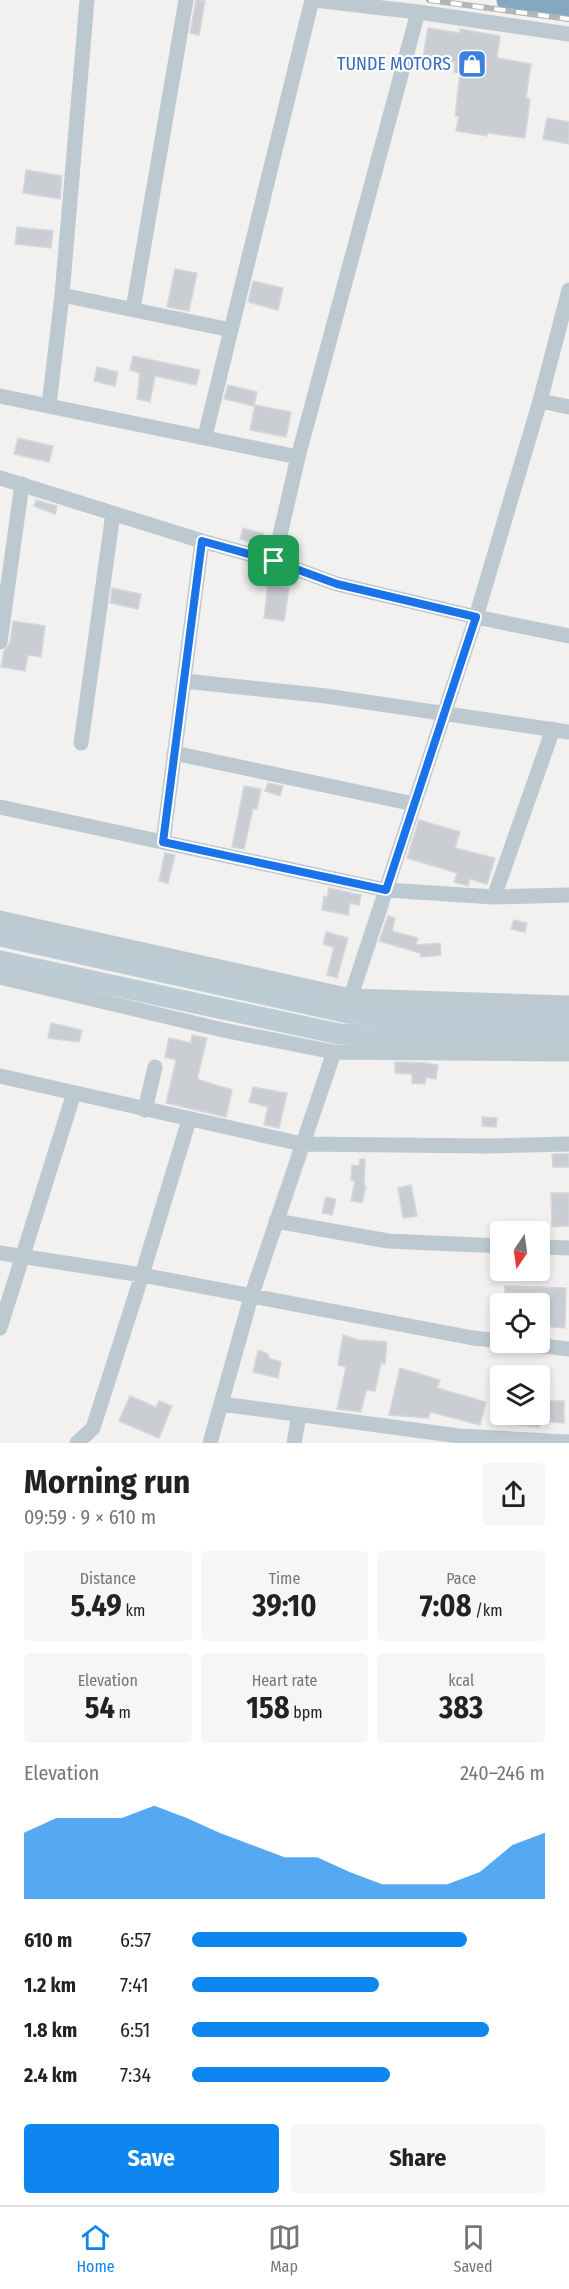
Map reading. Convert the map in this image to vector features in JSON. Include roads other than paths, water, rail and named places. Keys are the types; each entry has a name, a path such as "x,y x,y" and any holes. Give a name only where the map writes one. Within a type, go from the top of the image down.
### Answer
{"highway":[{"path":"510,0 569,8"}],"street":[{"path":"49,405 62,295 87,0"},
{"path":"133,309 186,0"},
{"path":"206,436 313,0 418,12 569,34"},
{"path":"274,561 298,456 418,12"},
{"path":"351,996 476,617 540,401 569,290"},
{"path":"62,295 231,330"},
{"path":"0,396 298,456"},
{"path":"540,401 569,407"},
{"path":"0,477 202,541 274,561 337,584 476,617 569,636"},
{"path":"0,642 22,484"},
{"path":"81,743 113,513"},
{"path":"163,842 202,541"},
{"path":"184,681 326,696 569,732"},
{"path":"494,897 553,729"},
{"path":"174,753 414,804"},
{"path":"0,807 386,890 494,897 569,895"},
{"path":"0,918 351,996 569,1003"},
{"path":"0,936 348,1013 569,1020"},
{"path":"0,961 225,1020 334,1052 569,1054"},
{"path":"0,977 225,1020 339,1034 569,1040"},
{"path":"210,1443 251,1297 334,1052"},
{"path":"145,1110 155,1067"},
{"path":"0,1076 302,1143 486,1146 569,1144"},
{"path":"0,1328 74,1093"},
{"path":"77,1443 93,1428 189,1119"},
{"path":"276,1221 388,1241 490,1246"},
{"path":"550,1247 569,1248"},
{"path":"0,1253 142,1275 251,1297 490,1339"},
{"path":"550,1347 569,1349"},
{"path":"222,1404 458,1439 566,1442"},
{"path":"294,1443 299,1415"}],"railway":[{"path":"429,0 569,19"}],"place":[{"name":"TUNDE MOTORS","path":"472,64"}]}
